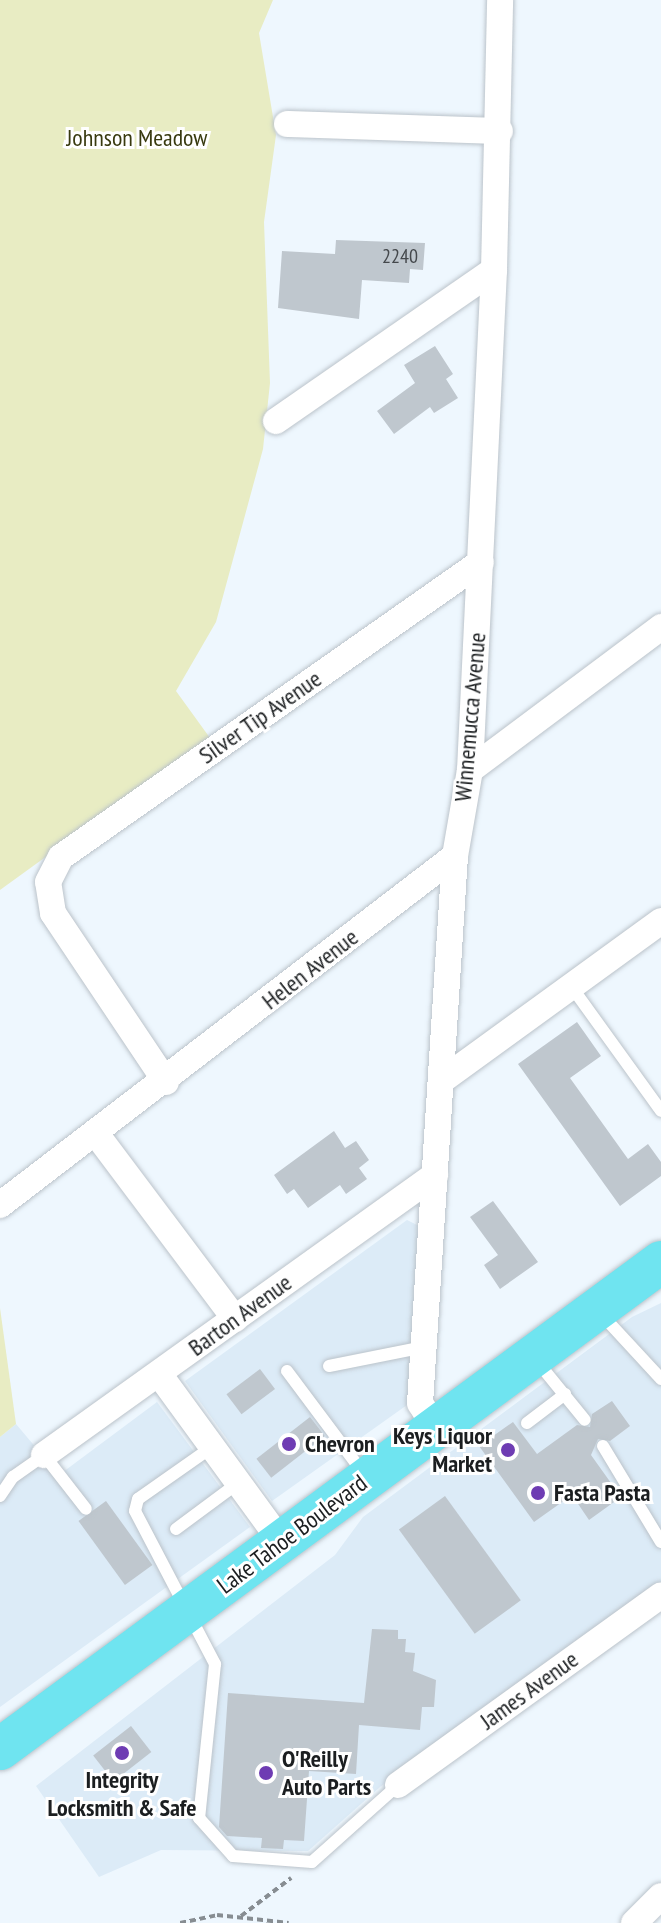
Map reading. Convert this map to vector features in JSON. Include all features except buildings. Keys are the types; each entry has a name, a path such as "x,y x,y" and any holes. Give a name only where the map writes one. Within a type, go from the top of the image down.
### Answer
{"highway":[{"name":"Lake Tahoe Boulevard","path":"0,1749 661,1262"}],"street":[{"name":"Winnemucca Avenue","path":"435,1427 420,1403 455,856 470,770 500,131 500,0"},
{"path":"287,124 500,131"},
{"path":"276,421 494,270"},
{"name":"Silver Tip Avenue","path":"166,1082 53,913 48,882 61,857 481,562"},
{"path":"470,770 661,627"},
{"name":"Helen Avenue","path":"0,1205 97,1135 455,856"},
{"path":"441,1081 661,921"},
{"path":"97,1135 235,1319"},
{"name":"Barton Avenue","path":"44,1455 435,1175"},
{"path":"159,1374 281,1541"},
{"name":"James Avenue","path":"398,1785 661,1595"},
{"path":"634,1923 661,1896"}],"lane":[{"path":"571,986 661,1111"},
{"path":"597,1310 661,1379"},
{"path":"329,1366 424,1347"},
{"path":"533,1357 585,1420"},
{"path":"287,1371 367,1478"},
{"path":"527,1423 565,1394"},
{"path":"603,1446 661,1542"},
{"path":"212,1447 138,1499 135,1511 215,1664 199,1818 233,1856 312,1862 398,1785"},
{"path":"0,1496 13,1477 44,1455 86,1509"},
{"path":"176,1529 238,1483"}],"path":[{"path":"241,1916 312,1862"},
{"path":"180,1923 195,1917 241,1916 289,1923"}],"shaded area":[{"path":"407,1220 419,1226 407,1405 272,1501 185,1381"},
{"path":"661,1303 661,1585 380,1787 308,1851 161,1850 99,1877 36,1786 335,1555 363,1517 632,1317"},
{"path":"157,1402 250,1527 0,1707 0,1437 16,1424 59,1475"}],"green space":[{"name":"Johnson Meadow","path":"0,0 273,0 259,33 276,135 264,222 270,383 263,449 216,622 176,691 210,738 0,890"},
{"path":"0,1308 16,1424 0,1437"}],"place":[{"name":"Chevron","path":"289,1444"},
{"name":"Keys Liquor Market","path":"508,1450"},
{"name":"Fasta Pasta","path":"538,1493"},
{"name":"Integrity Locksmith & Safe","path":"122,1753"},
{"name":"O'Reilly Auto Parts","path":"266,1773"}]}
